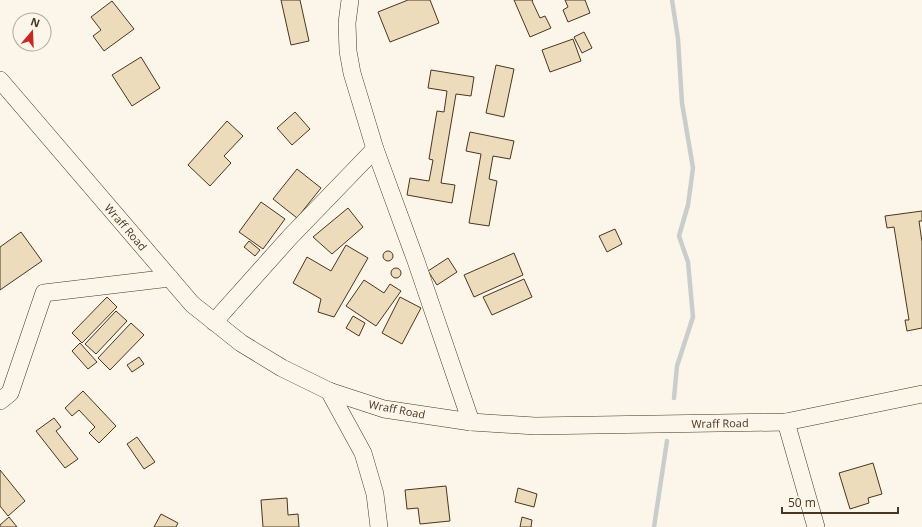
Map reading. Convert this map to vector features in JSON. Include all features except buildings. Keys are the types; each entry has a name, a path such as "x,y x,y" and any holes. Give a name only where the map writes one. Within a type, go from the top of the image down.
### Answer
{"street":[{"path":"350,0 347,23 348,51 352,73 375,149 416,261 471,422"},
{"name":"Wraff Road","path":"0,80 192,304 241,343 282,368 329,391 384,409 471,422 535,426 786,422 922,394"},
{"path":"214,322 290,237 375,149"},
{"path":"0,401 10,394 44,293 170,278"},
{"path":"329,391 363,454 375,494 380,527"},
{"path":"786,422 816,527"}],"waterway":[{"path":"672,0 678,39 682,103 693,168 688,205 679,236 688,262 693,317 677,366 674,398"},
{"path":"654,527 667,441"}]}
